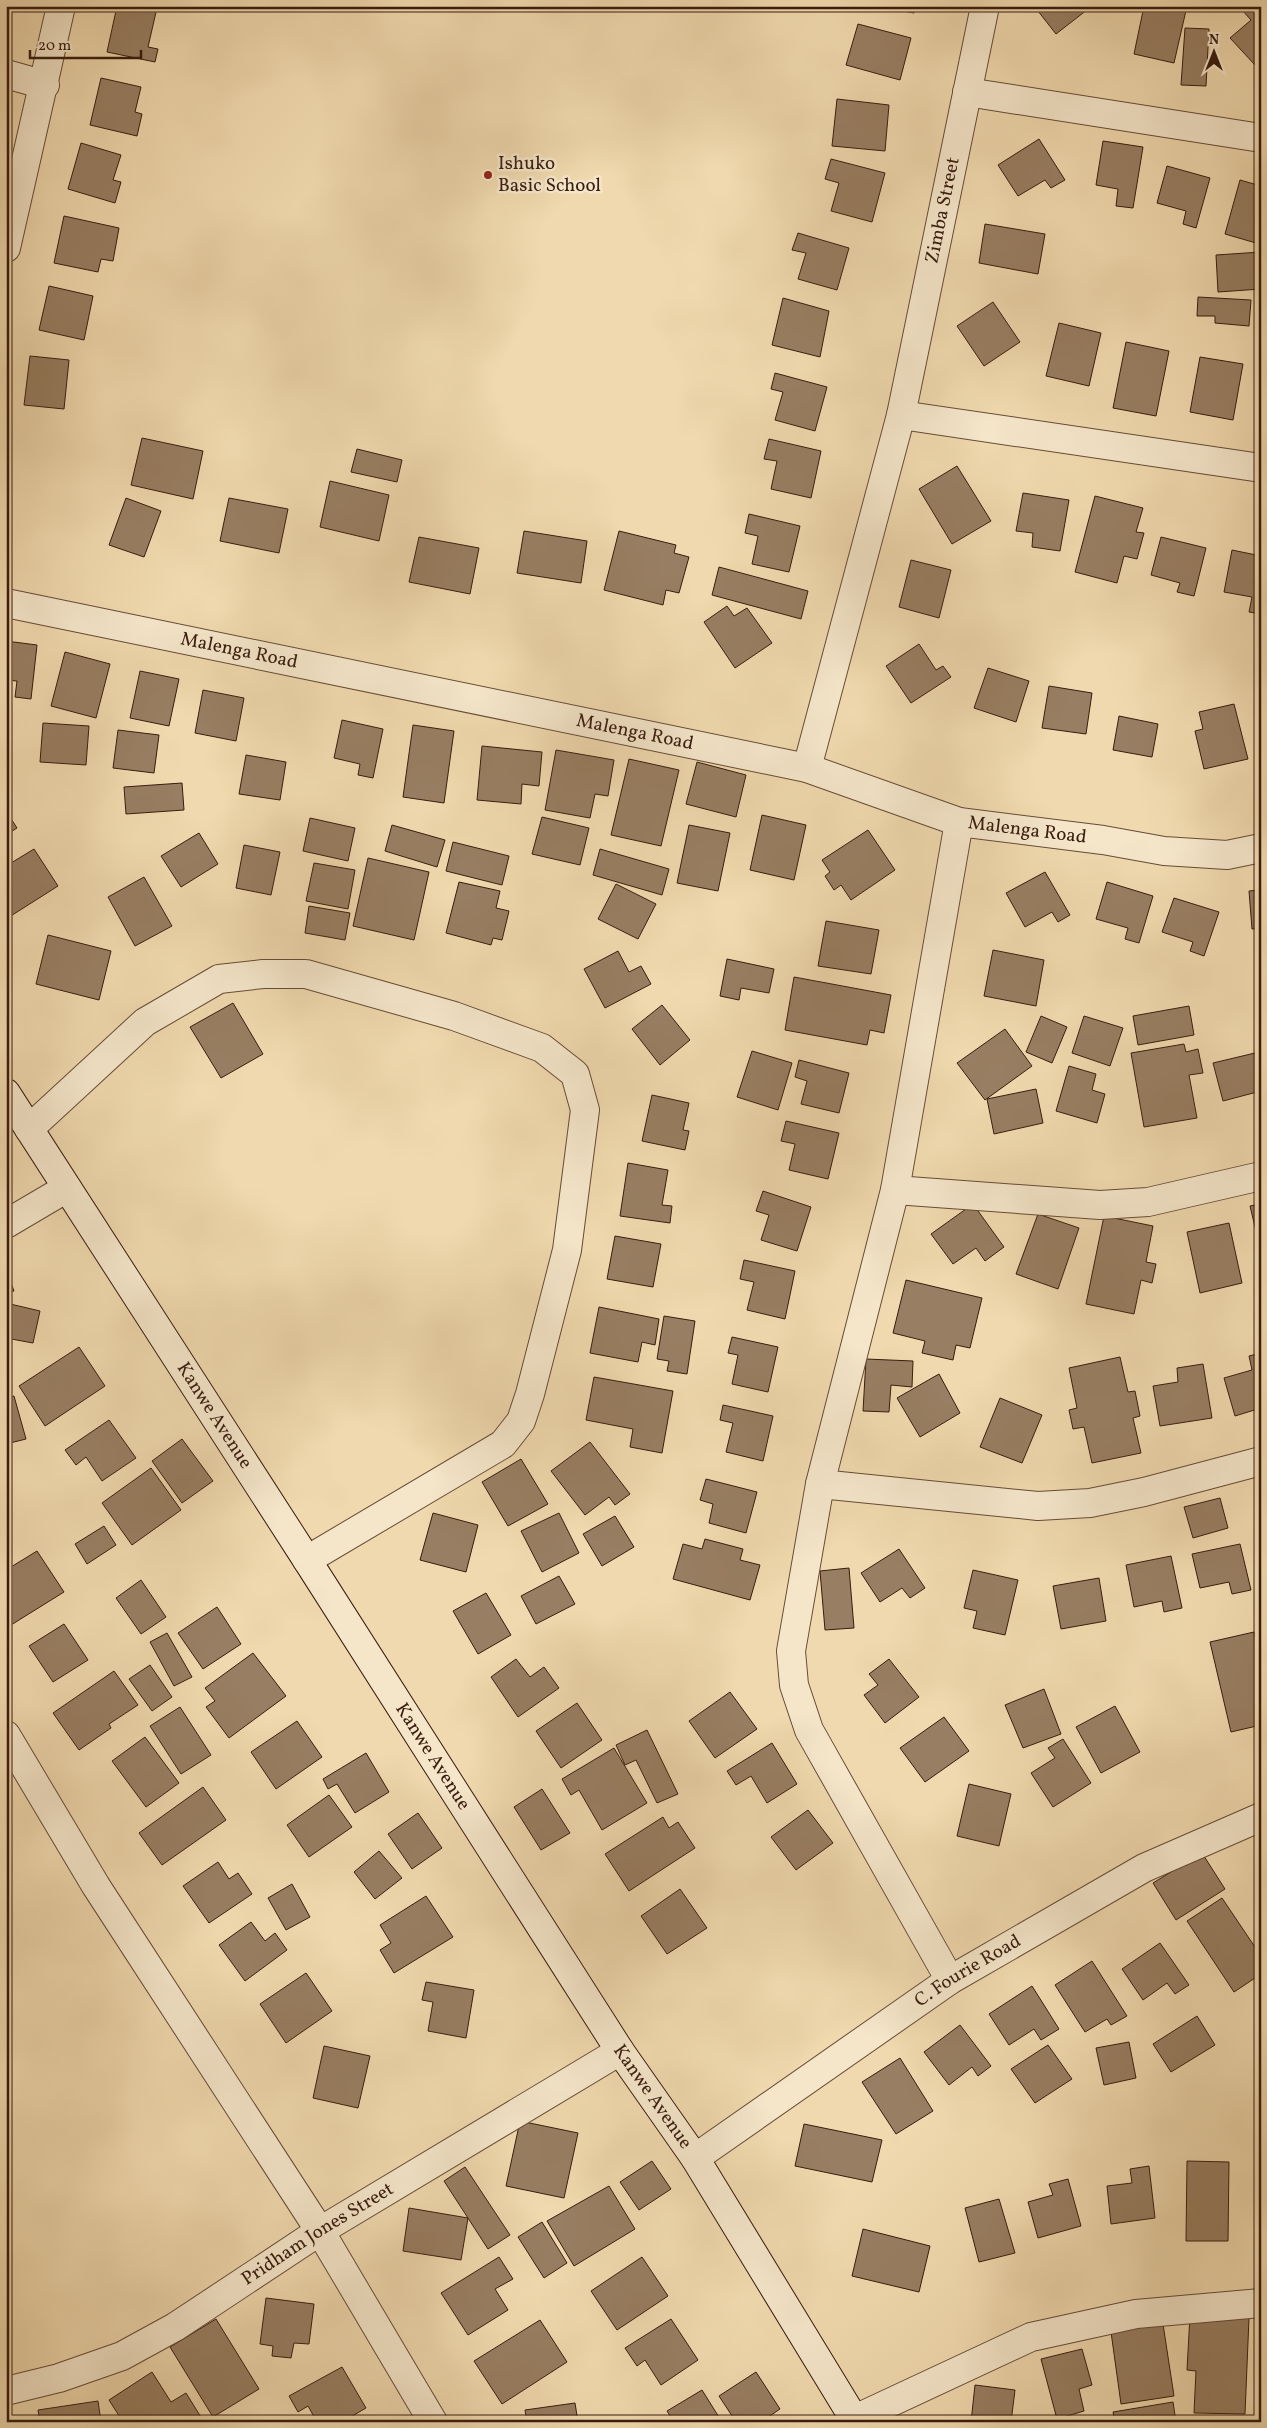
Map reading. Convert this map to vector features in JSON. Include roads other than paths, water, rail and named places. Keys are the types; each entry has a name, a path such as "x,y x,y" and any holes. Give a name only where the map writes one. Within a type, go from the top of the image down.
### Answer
{"street":[{"path":"6,248 45,84 61,6"},
{"name":"Zimba Street","path":"807,768 901,415 985,6"},
{"path":"6,74 45,84"},
{"path":"967,92 1261,138"},
{"path":"901,415 1261,468"},
{"name":"Malenga Road","path":"6,603 807,768 959,822 1103,840 1164,851 1227,855 1261,848"},
{"path":"950,1980 809,1730 794,1685 791,1651 820,1484 895,1190 959,822"},
{"path":"29,1130 145,1022 219,979 263,974 306,974 454,1016 542,1048 574,1074 586,1110 567,1250 530,1394 520,1421 503,1444 308,1560"},
{"name":"Kanwe Avenue","path":"6,1093 308,1560 620,2051 695,2158 856,2420"},
{"path":"895,1190 1100,1205 1148,1202 1261,1176"},
{"path":"6,1224 67,1188"},
{"path":"820,1484 1038,1506 1090,1503 1144,1492 1261,1461"},
{"path":"6,1735 96,1886 320,2231 433,2422"},
{"name":"C. Fourie Road","path":"695,2158 950,1980 1144,1868 1261,1817"},
{"name":"Pridham Jones Street","path":"6,2391 59,2378 122,2356 175,2326 320,2231 620,2051"},
{"path":"856,2420 1031,2337 1136,2314 1261,2303"}],"place":[{"name":"Ishuko Basic School","path":"488,175"}]}
